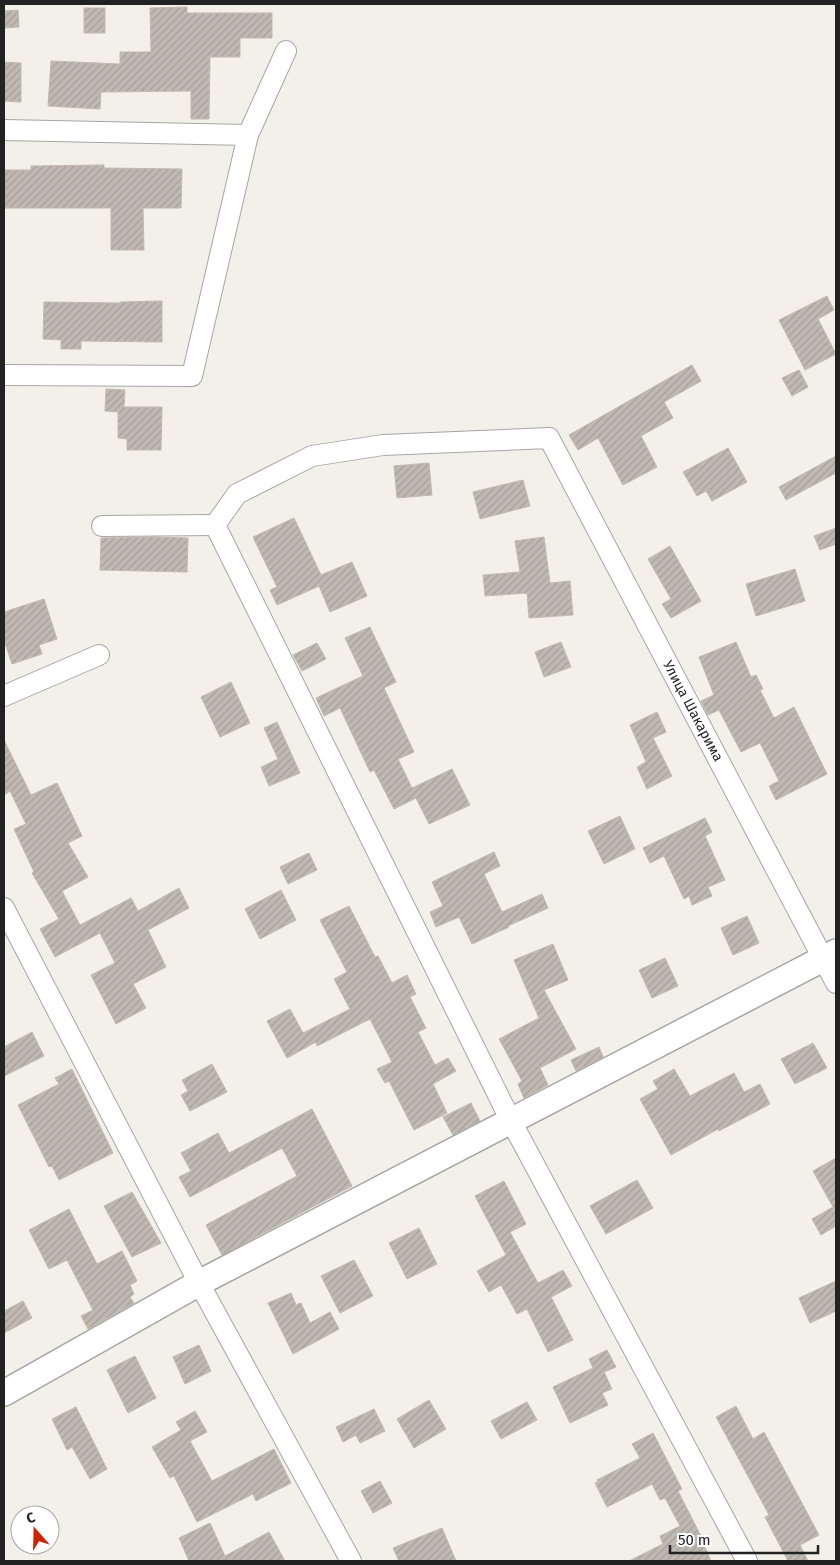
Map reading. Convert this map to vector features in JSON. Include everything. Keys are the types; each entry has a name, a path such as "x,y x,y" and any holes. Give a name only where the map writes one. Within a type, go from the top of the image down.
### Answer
{"street":[{"path":"4,375 192,376 248,135 286,51"},
{"path":"4,130 248,135"},
{"name":"Улица Шакарима","path":"216,525 237,494 312,456 383,446 549,438 830,955 836,984"},
{"path":"102,526 216,525 511,1121 747,1561"},
{"path":"4,696 99,655"},
{"path":"4,908 199,1283 351,1561"},
{"path":"4,1393 199,1283 830,955"}],"building":[{"path":"187,7 187,13 272,13 272,38 240,38 240,57 210,57 209,119 191,119 191,91 101,92 100,109 48,106 51,61 120,64 120,52 151,52 150,8"},
{"path":"84,8 105,8 105,33 84,33"},
{"path":"18,10 19,27 4,28 4,11"},
{"path":"4,62 21,63 21,102 4,101"},
{"path":"104,165 104,168 182,169 181,208 143,208 144,250 111,250 111,208 4,208 4,170 31,170 31,166"},
{"path":"827,296 834,310 818,319 836,354 805,370 779,320"},
{"path":"162,301 162,342 81,341 81,349 61,349 61,340 43,339 44,302 120,303"},
{"path":"692,365 701,381 664,402 673,418 641,436 657,467 623,485 598,438 578,450 569,435"},
{"path":"799,370 808,387 792,396 782,378"},
{"path":"106,389 125,390 124,407 162,407 161,450 127,450 127,439 118,438 118,412 105,411"},
{"path":"728,448 747,482 712,501 706,491 697,496 683,472"},
{"path":"836,456 836,473 786,500 779,487"},
{"path":"429,463 432,495 397,498 394,466"},
{"path":"523,480 530,506 480,519 473,492"},
{"path":"294,518 321,575 352,562 367,596 330,612 319,586 277,605 270,590 277,587 253,537"},
{"path":"836,528 836,544 820,550 814,536"},
{"path":"544,537 550,583 570,581 573,615 529,618 527,593 485,596 483,575 520,572 515,541"},
{"path":"101,538 188,538 187,572 100,570"},
{"path":"670,546 701,601 671,618 662,604 671,599 648,559"},
{"path":"795,569 805,601 756,616 746,584"},
{"path":"44,599 57,639 39,645 42,654 12,664 4,640 4,612"},
{"path":"370,627 396,682 384,688 414,752 398,759 412,788 452,769 470,805 429,824 416,798 394,809 374,770 370,772 340,708 324,716 316,698 363,676 345,638"},
{"path":"561,642 571,667 544,677 535,652"},
{"path":"736,642 751,677 756,675 763,689 760,690 774,718 794,707 827,774 776,800 769,786 779,781 760,743 741,752 719,710 708,715 701,701 714,695 699,657"},
{"path":"317,643 326,659 302,671 293,655"},
{"path":"231,682 250,723 220,737 201,697"},
{"path":"657,712 666,732 653,738 672,776 647,789 637,767 646,762 630,725"},
{"path":"277,722 300,773 269,786 261,767 278,759 264,728"},
{"path":"4,740 31,795 57,783 82,836 68,843 88,877 62,891 80,925 131,898 138,911 179,888 189,908 148,930 166,967 133,984 146,1008 116,1024 91,975 115,963 100,933 55,957 40,929 59,919 32,873 34,872 14,829 26,824 10,791 4,795"},
{"path":"620,816 635,849 604,864 588,831"},
{"path":"705,818 712,832 705,836 725,880 708,887 712,896 692,905 689,896 684,899 664,856 650,863 643,848"},
{"path":"494,852 500,866 484,874 502,912 542,894 548,908 472,944 459,917 436,927 430,912 443,906 432,882"},
{"path":"309,853 317,870 288,884 280,867"},
{"path":"281,890 296,920 260,939 245,909"},
{"path":"349,906 375,957 378,956 392,983 407,975 416,994 410,997 426,1028 418,1032 435,1065 448,1058 456,1071 433,1084 447,1113 414,1130 389,1081 385,1083 377,1069 392,1062 370,1019 317,1046 316,1042 287,1058 267,1021 290,1009 303,1033 350,1009 334,979 347,972 320,920"},
{"path":"747,916 759,943 733,955 721,928"},
{"path":"553,944 568,980 544,990 576,1049 540,1068 548,1085 524,1098 518,1084 522,1081 499,1039 539,1018 514,960"},
{"path":"665,958 678,986 652,998 639,970"},
{"path":"32,1032 44,1056 4,1076 4,1047"},
{"path":"813,1043 827,1068 795,1084 781,1059"},
{"path":"599,1047 603,1057 576,1071 571,1060"},
{"path":"212,1064 227,1092 190,1111 181,1095 188,1091 182,1080"},
{"path":"72,1069 113,1153 59,1180 52,1166 49,1167 18,1105 59,1084 55,1078"},
{"path":"674,1069 690,1096 734,1073 744,1092 760,1084 770,1104 719,1131 718,1129 671,1155 640,1099 658,1089 653,1081"},
{"path":"471,1103 480,1121 453,1135 443,1117"},
{"path":"312,1109 352,1186 222,1255 206,1225 297,1176 282,1148 190,1197 179,1177 191,1171 181,1153 218,1133 229,1153"},
{"path":"836,1158 836,1226 821,1235 812,1219 833,1207 813,1171"},
{"path":"637,1180 653,1208 606,1234 590,1206"},
{"path":"504,1181 526,1224 510,1232 538,1283 563,1270 572,1286 551,1297 573,1340 548,1352 527,1309 517,1314 501,1285 489,1292 477,1271 506,1255 475,1196"},
{"path":"132,1192 161,1243 132,1257 104,1206"},
{"path":"69,1209 97,1264 122,1251 137,1281 130,1285 134,1294 130,1297 134,1303 88,1329 81,1316 93,1310 67,1260 49,1269 29,1230"},
{"path":"419,1228 437,1264 407,1279 389,1243"},
{"path":"354,1260 373,1296 340,1313 321,1276"},
{"path":"836,1281 836,1311 810,1323 799,1298"},
{"path":"291,1293 296,1305 301,1303 310,1323 330,1312 339,1329 293,1354 268,1303"},
{"path":"23,1301 32,1318 4,1333 4,1311"},
{"path":"199,1345 211,1371 185,1384 173,1357"},
{"path":"607,1350 616,1367 604,1372 612,1389 602,1393 608,1405 570,1423 553,1387 593,1368 589,1359"},
{"path":"135,1356 156,1398 128,1413 107,1370"},
{"path":"429,1400 446,1429 414,1448 397,1419"},
{"path":"527,1402 537,1420 501,1439 491,1421"},
{"path":"736,1406 753,1439 764,1432 819,1535 800,1545 808,1561 788,1561 765,1517 769,1515 716,1417"},
{"path":"76,1407 107,1469 90,1479 72,1447 67,1450 52,1419"},
{"path":"374,1409 385,1431 360,1443 356,1435 343,1442 336,1427"},
{"path":"195,1411 207,1432 190,1441 212,1481 274,1449 291,1483 256,1501 253,1494 197,1522 174,1476 170,1478 152,1447 181,1430 176,1422"},
{"path":"653,1433 682,1489 678,1491 703,1540 711,1561 629,1561 663,1544 660,1536 680,1526 665,1498 660,1500 652,1484 607,1507 595,1483 598,1482 597,1480 640,1458 632,1444"},
{"path":"380,1481 392,1503 373,1513 361,1491"},
{"path":"210,1523 225,1556 269,1532 285,1561 189,1561 179,1538"},
{"path":"442,1528 456,1561 399,1561 393,1548"}]}
